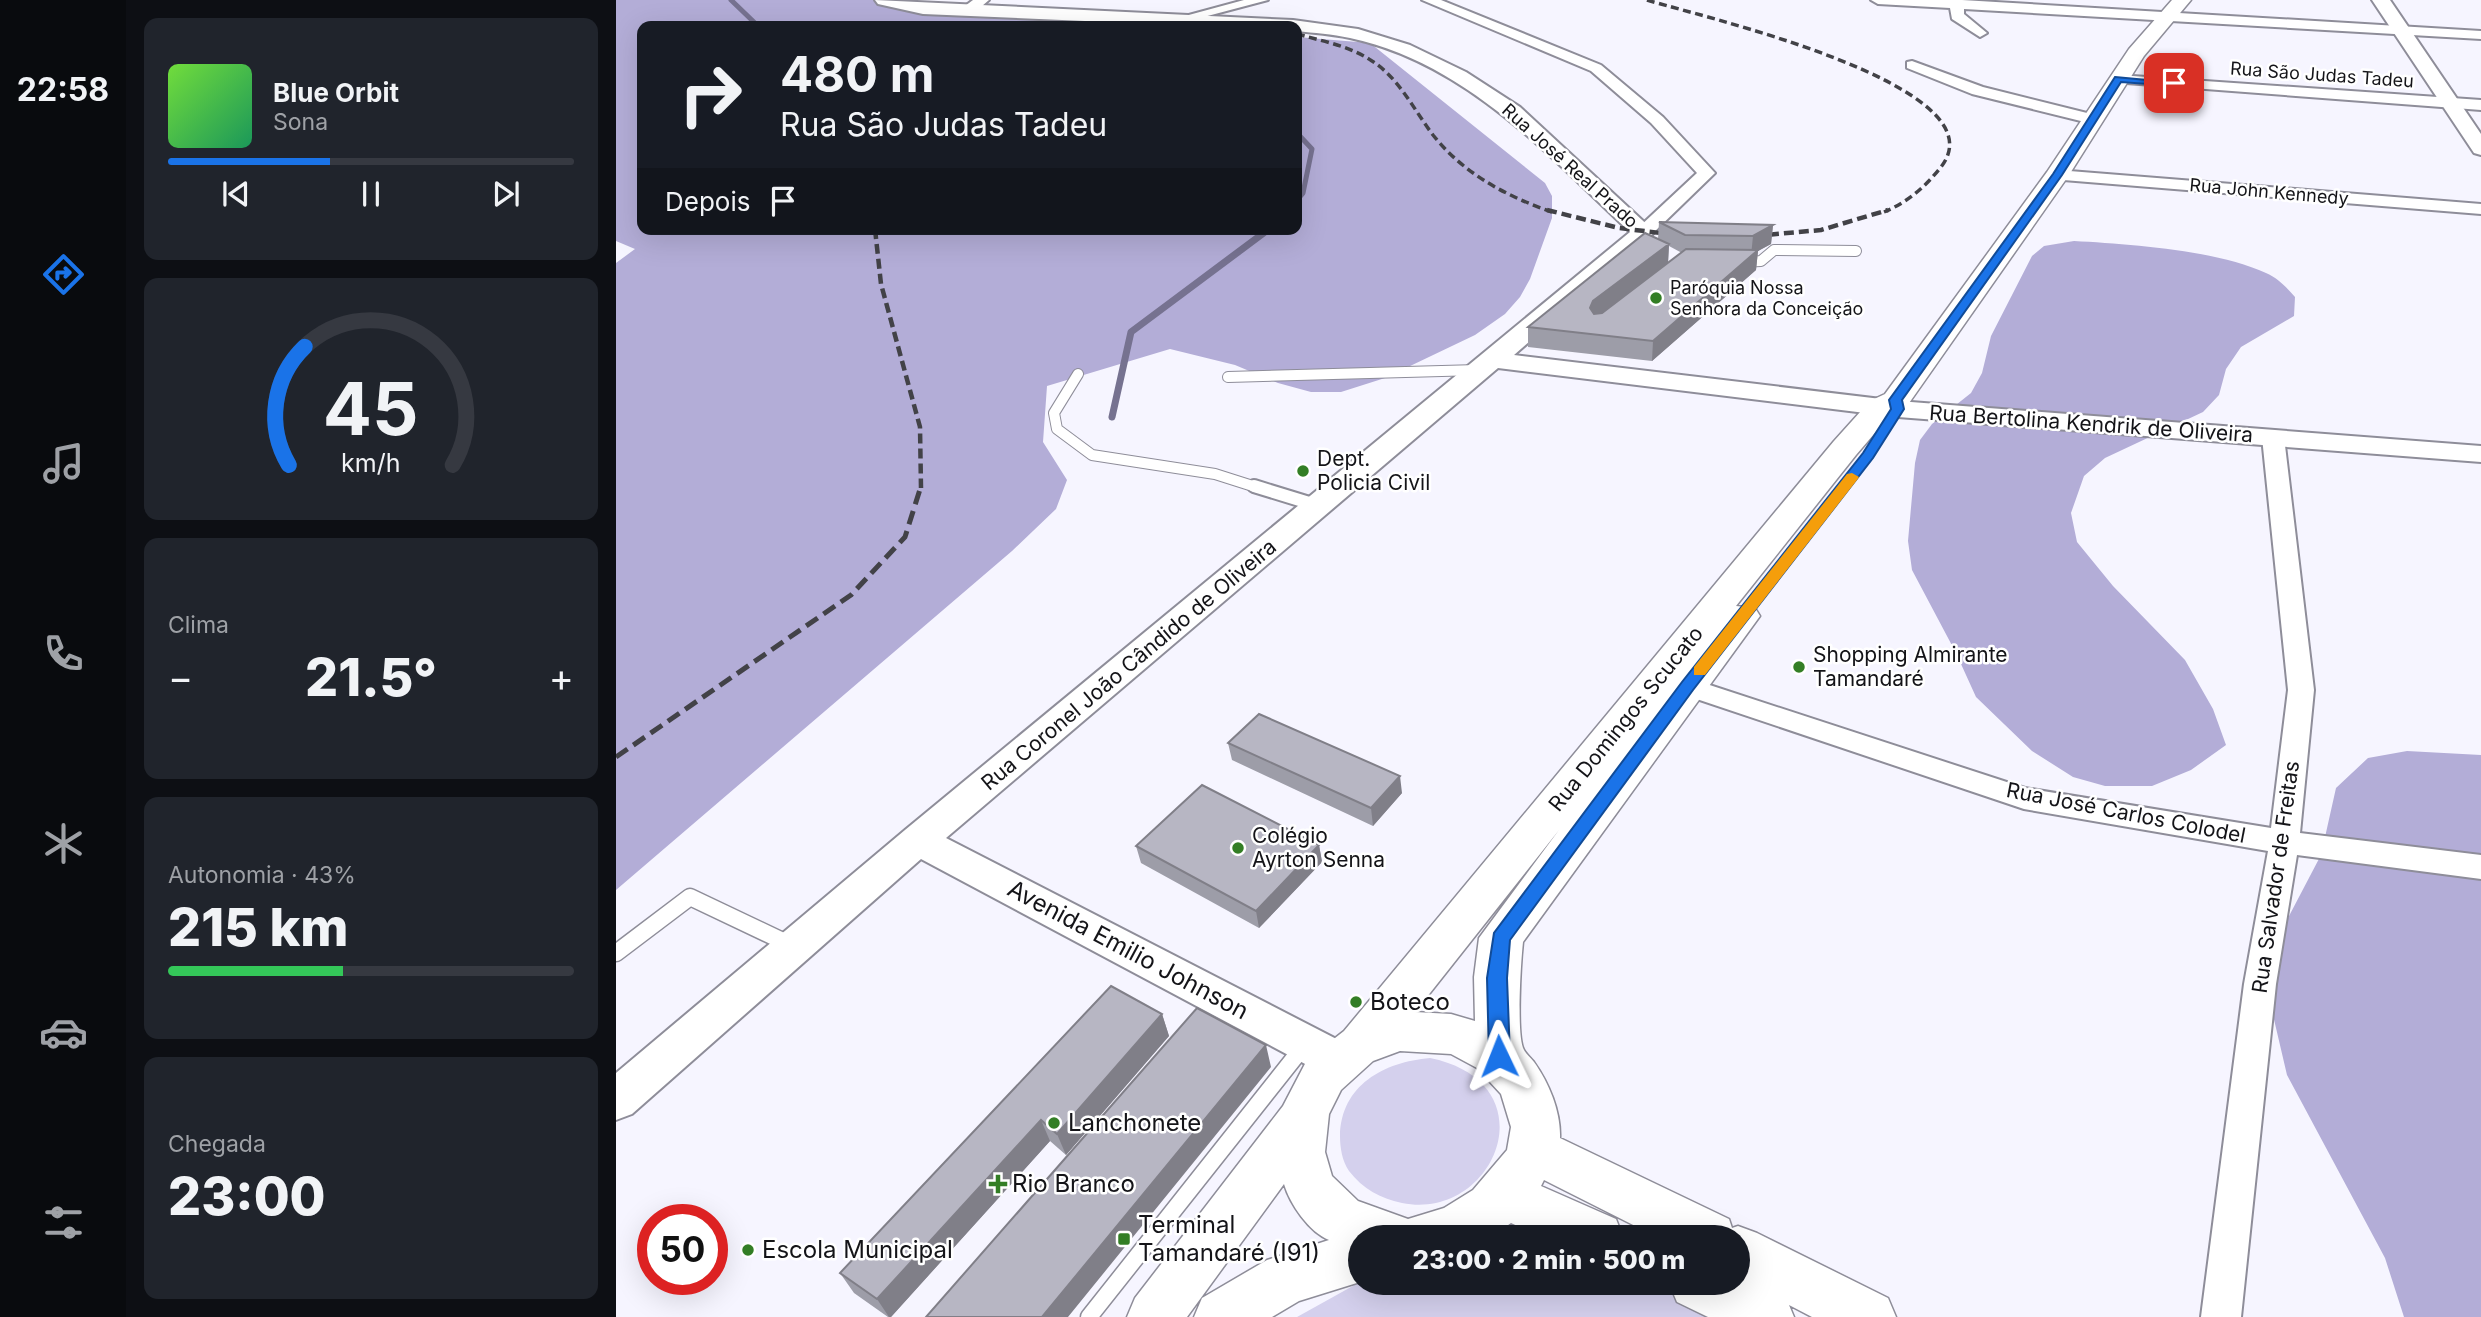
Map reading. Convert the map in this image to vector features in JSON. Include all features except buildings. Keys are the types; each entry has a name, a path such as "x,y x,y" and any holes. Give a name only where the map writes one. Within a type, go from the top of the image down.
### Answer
{"main road":[{"name":"Rua Domingos Scucato","path":"1499,1056 1497,978 1501,938 1674,682 1891,405 2057,175 2118,79 2175,8"},
{"name":"Rua Domingos Scucato","path":"1300,1122 1312,1089 1334,1049 1674,682"},
{"path":"1334,1049 1396,1031 1434,1029 1469,1038 1499,1056 1517,1074 1536,1121 1533,1149 1505,1195 1479,1219 1466,1225"},
{"path":"1300,1122 1299,1157 1311,1189 1336,1217 1352,1225"},
{"path":"1154,1317 1300,1122"},
{"path":"1533,1149 1686,1225"},
{"path":"1505,1195 1571,1225"},
{"path":"1750,1257 1869,1317"},
{"path":"1221,1317 1286,1279 1348,1260"},
{"path":"1721,1295 1767,1317"}],"street":[{"name":"Rua José Real Prado","path":"884,0 923,9 976,4 1212,21"},
{"path":"1181,19 1261,0"},
{"path":"1429,0 1596,68 1657,120 1707,173 1641,239"},
{"path":"1878,0 2175,8 2481,35"},
{"path":"2381,0 2481,149"},
{"path":"1962,4 1956,9 1957,16 1980,33"},
{"name":"Rua José Real Prado","path":"1302,27 1352,33 1404,50 1459,76 1513,111 1641,239"},
{"path":"1912,65 1939,78 1993,95 2093,119"},
{"name":"Rua São Judas Tadeu","path":"2118,79 2481,105"},
{"name":"Rua John Kennedy","path":"2057,175 2481,209"},
{"name":"Rua Coronel João Cândido de Oliveira","path":"616,1100 918,841 1641,239"},
{"name":"Rua Bertolina Kendrik de Oliveira","path":"1488,365 1891,405 2481,454"},
{"name":"Rua Salvador de Freitas","path":"2221,1317 2260,984 2284,842 2301,690 2273,437"},
{"name":"Rua José Carlos Colodel","path":"1674,682 2024,798 2284,842 2481,867"},
{"name":"Avenida Emilio Johnson","path":"918,841 1212,1002 1334,1049"}],"lane":[{"path":"1729,262 1761,261 1774,250 1856,251"},
{"path":"1228,377 1488,365"},
{"path":"1079,374 1054,413 1057,429 1092,455 1215,474 1319,506"},
{"path":"616,953 690,897 794,947"},
{"path":"1089,1317 1334,1049"}],"shaded area":[{"path":"616,0 898,0 904,4 1109,21 637,21 637,235 1302,235 1302,37 1370,43 1545,183 1552,196 1552,218 1530,279 1520,297 1505,314 1475,335 1385,378 1341,392 1311,392 1278,383 1235,365 1170,349 1047,386 1043,442 1067,480 1056,509 1012,551 616,890 616,263 635,249 616,241"},
{"path":"2074,241 2146,246 2223,259 2270,275 2295,297 2294,316 2241,347 2226,369 2219,395 2203,412 2105,458 2084,476 2071,513 2077,542 2113,586 2185,660 2213,709 2226,745 2191,770 2152,786 2105,786 2073,777 2032,751 1976,697 1912,570 1908,541 1915,463 1920,440 1932,424 1971,393 1982,373 1991,336 2032,256 2044,246"},
{"path":"2407,751 2481,755 2481,1317 2404,1317 2385,1258 2287,1075 2269,998 2277,939 2321,855 2336,788 2368,758"},
{"path":"1430,1058 1468,1072 1490,1094 1499,1120 1497,1147 1484,1172 1463,1192 1435,1203 1402,1203 1372,1192 1349,1171 1341,1149 1342,1118 1348,1103 1368,1079 1397,1065"},
{"path":"1348,1289 1348,1295 1693,1295 1737,1317 1297,1317"}],"waterway":[{"path":"731,0 753,21"},
{"path":"1302,138 1312,149 1302,194"},
{"path":"1112,417 1131,332 1261,235"}],"railway":[{"path":"1647,0 1778,38 1836,58 1888,82 1929,108 1949,137 1941,167 1916,193 1884,212"},
{"path":"1302,35 1345,48 1382,68 1398,85 1433,135 1458,161 1502,191 1552,212"},
{"path":"1547,210 1619,228 1677,235"},
{"path":"1754,236 1821,230 1888,210"},
{"path":"876,235 881,284 920,427 921,486"},
{"path":"616,757 851,595 905,537 921,486"}],"slow traffic":[{"path":"1699,671 1852,477"}],"place":[{"name":"Paróquia Nossa Senhora da Conceição","path":"1656,298"},
{"name":"Dept. Policia Civil","path":"1303,471"},
{"name":"Shopping Almirante Tamandaré","path":"1799,667"},
{"name":"Colégio Ayrton Senna","path":"1238,848"},
{"name":"Boteco","path":"1356,1002"},
{"name":"Lanchonete","path":"1054,1123"},
{"name":"Rio Branco","path":"998,1184"},
{"name":"Terminal Tamandaré (I91)","path":"1124,1239"},
{"name":"Escola Municipal","path":"748,1250"}],"route":[{"path":"1499,1056 1497,978 1501,938 1688,686 1868,455 1898,409 1896,400 2057,175 2118,79 2174,83"}]}
